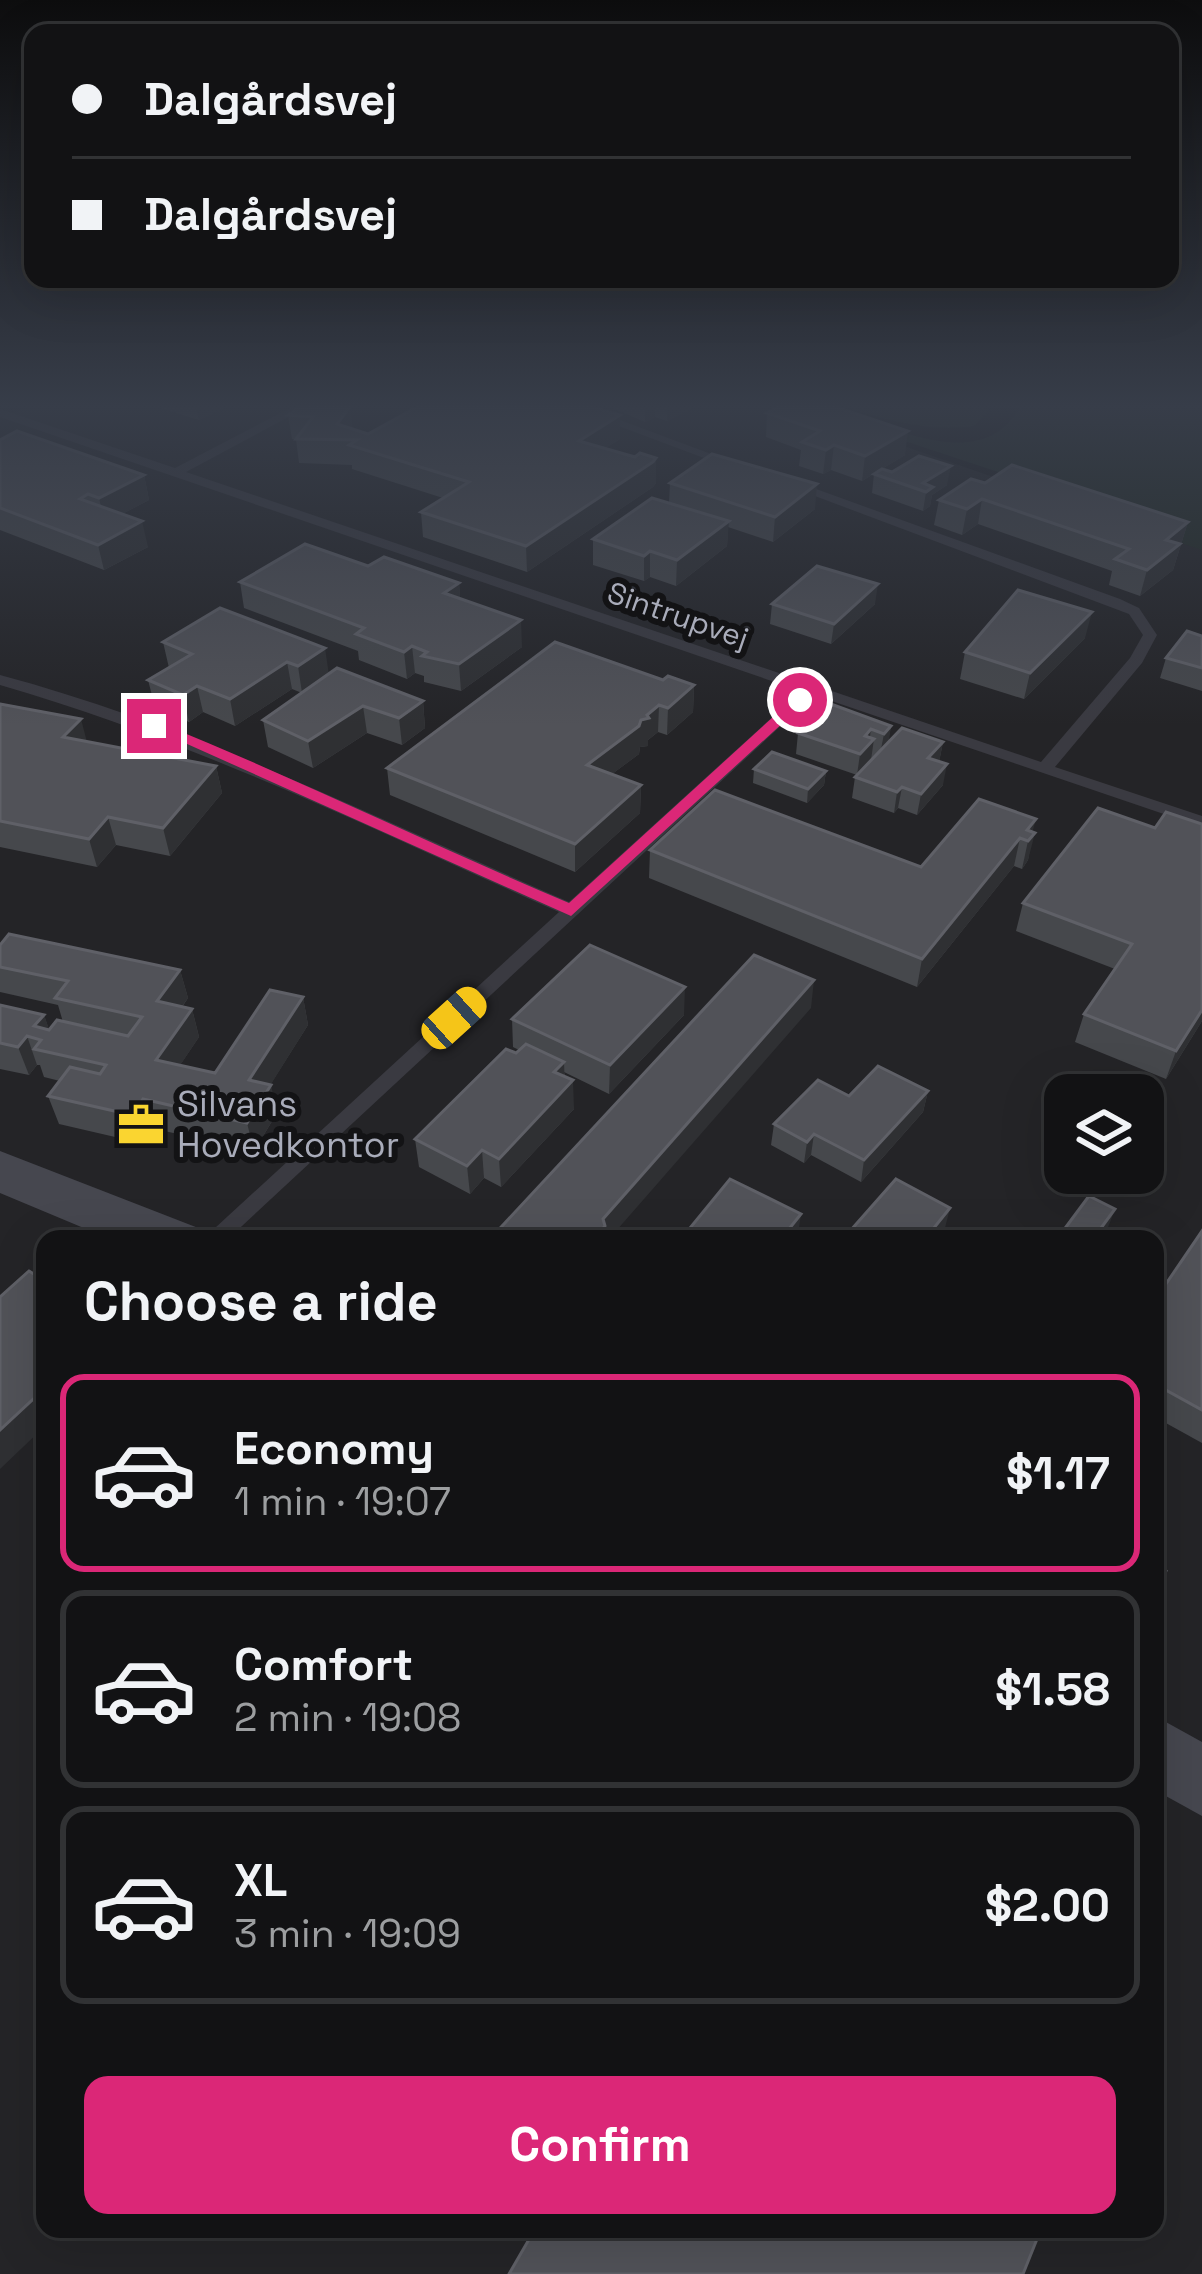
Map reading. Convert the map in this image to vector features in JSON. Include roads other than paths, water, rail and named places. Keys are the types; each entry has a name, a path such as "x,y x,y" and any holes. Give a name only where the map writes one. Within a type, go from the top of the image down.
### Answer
{"street":[{"name":"Sintrupvej","path":"296,513 1202,822"},
{"path":"870,513 1115,602 1147,625 1146,648 1045,768"},
{"path":"0,680 94,706 213,749 571,910"},
{"path":"224,1230 812,689"},
{"path":"0,1161 173,1230"},
{"path":"0,1183 118,1230"},
{"path":"1164,1739 1202,1762"},
{"path":"1164,1774 1202,1797"}],"place":[{"name":"Silvans Hovedkontor","path":"141,1125"}]}
